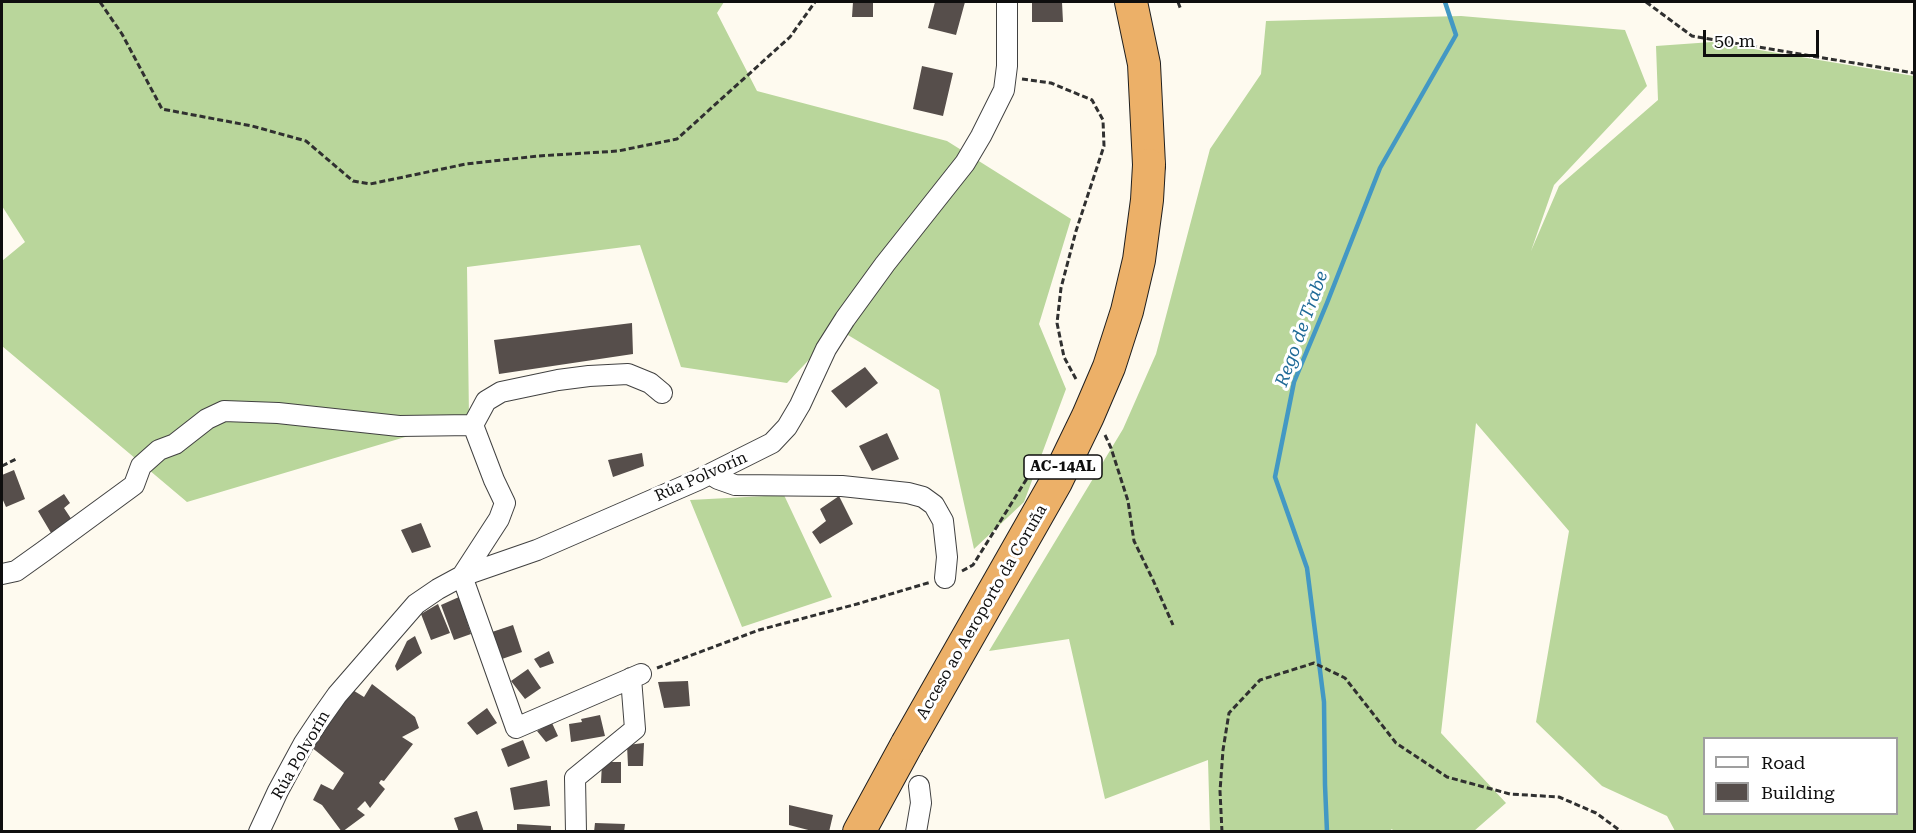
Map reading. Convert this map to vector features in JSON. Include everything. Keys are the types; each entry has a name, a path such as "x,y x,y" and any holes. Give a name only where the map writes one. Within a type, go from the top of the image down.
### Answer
{"highway":[{"name":"Acceso ao Aeroporto da Coruña","path":"859,831 1056,482 1109,367 1127,311 1139,260 1147,200 1149,165 1144,64 1131,2"}],"street":[{"name":"Rúa Polvorín","path":"259,831 304,743 337,695 416,604 462,576 537,550 710,474 772,443 787,426 800,405 826,349 845,319 885,264 965,163 1004,90 1006,2"},
{"path":"576,831 575,778 635,729 636,676 516,728 462,576 489,535 505,503 473,425 486,401 501,392 558,380 628,374 650,383 662,393"},
{"path":"2,574 16,571 134,485 141,466 159,450 175,444 207,419 224,411 278,413 399,426 473,425"},
{"path":"710,474 735,485 842,486 908,493 923,497 934,505 943,521 947,557 945,578"},
{"path":"916,831 921,803 919,786"}],"path":[{"path":"99,2 122,34 162,109 252,126 306,141 354,181 370,184 466,164 538,156 618,151 677,139 790,37 815,2"},
{"path":"1178,2 1181,10"},
{"path":"1646,2 1692,36 1914,73"},
{"path":"1005,77 1051,83 1092,100 1103,120 1104,146 1076,231 1061,288 1057,323 1064,357 1077,383"},
{"path":"1101,429 1111,448 1128,501 1134,541 1173,625"},
{"path":"636,676 759,630 956,575 973,565 1046,449"},
{"path":"2,466 16,459"},
{"path":"1222,831 1220,791 1229,713 1260,680 1314,663 1345,678 1395,743 1447,777 1510,794 1559,797 1596,813 1622,831"}],"green space":[{"path":"2,2 724,2 717,13 757,91 947,141 1071,219 1039,324 1066,389 1024,502 974,549 939,390 838,329 787,383 681,367 640,245 467,267 469,418 187,502 2,346 2,261 25,242 2,206"},
{"path":"1461,16 1625,30 1647,86 1554,185 1531,251 1559,186 1658,100 1656,46 1712,42 1914,76 1914,831 1675,831 1667,816 1602,786 1536,722 1569,531 1476,423 1441,733 1506,803 1474,831 1394,832 1392,829 1388,832 1210,831 1208,760 1105,799 1069,639 989,651 1123,429 1156,354 1210,149 1261,74 1266,21"},
{"path":"784,495 832,597 742,627 690,500"}],"building":[{"path":"853,2 873,2 873,17 852,17"},
{"path":"935,2 965,2 956,35 928,28"},
{"path":"1032,2 1062,2 1063,22 1032,22"},
{"path":"922,66 953,73 943,116 913,109"},
{"path":"632,323 633,354 499,374 494,340"},
{"path":"865,367 878,383 846,408 831,391"},
{"path":"887,433 899,459 872,471 859,446"},
{"path":"642,453 644,466 613,477 608,460"},
{"path":"14,470 25,499 6,507 2,498 2,475"},
{"path":"64,494 70,503 64,508 74,523 54,538 38,511"},
{"path":"839,496 853,524 820,544 812,532 826,521 820,509"},
{"path":"421,523 431,547 412,553 401,530"},
{"path":"459,597 471,634 454,640 441,605"},
{"path":"438,604 450,633 431,640 421,614"},
{"path":"513,625 522,652 502,659 492,632"},
{"path":"415,636 422,653 397,671 395,666 407,641"},
{"path":"549,651 554,663 540,668 534,659"},
{"path":"528,669 541,688 525,699 511,681"},
{"path":"688,681 690,706 664,708 658,682"},
{"path":"372,684 415,717 419,728 402,737 413,744 384,781 381,780 379,783 385,789 370,808 365,801 357,809 365,815 342,832 322,805 313,800 321,784 333,790 344,773 311,747 351,689 364,697"},
{"path":"487,708 497,723 477,735 467,723"},
{"path":"600,715 605,736 571,742 569,724"},
{"path":"552,723 558,736 546,742 537,731"},
{"path":"523,740 530,758 508,767 501,749"},
{"path":"644,743 643,766 628,766 627,745"},
{"path":"602,762 621,762 621,783 601,783"},
{"path":"547,780 550,806 514,810 510,788"},
{"path":"789,805 833,815 829,832 816,832 789,825"},
{"path":"477,811 484,832 459,832 454,818"},
{"path":"595,823 625,824 624,832 594,832"},
{"path":"517,824 551,826 551,832 517,832"}],"waterway":[{"name":"Rego de Trabe","path":"1327,832 1324,702 1307,568 1275,477 1294,382 1380,168 1456,35 1445,2"}]}
